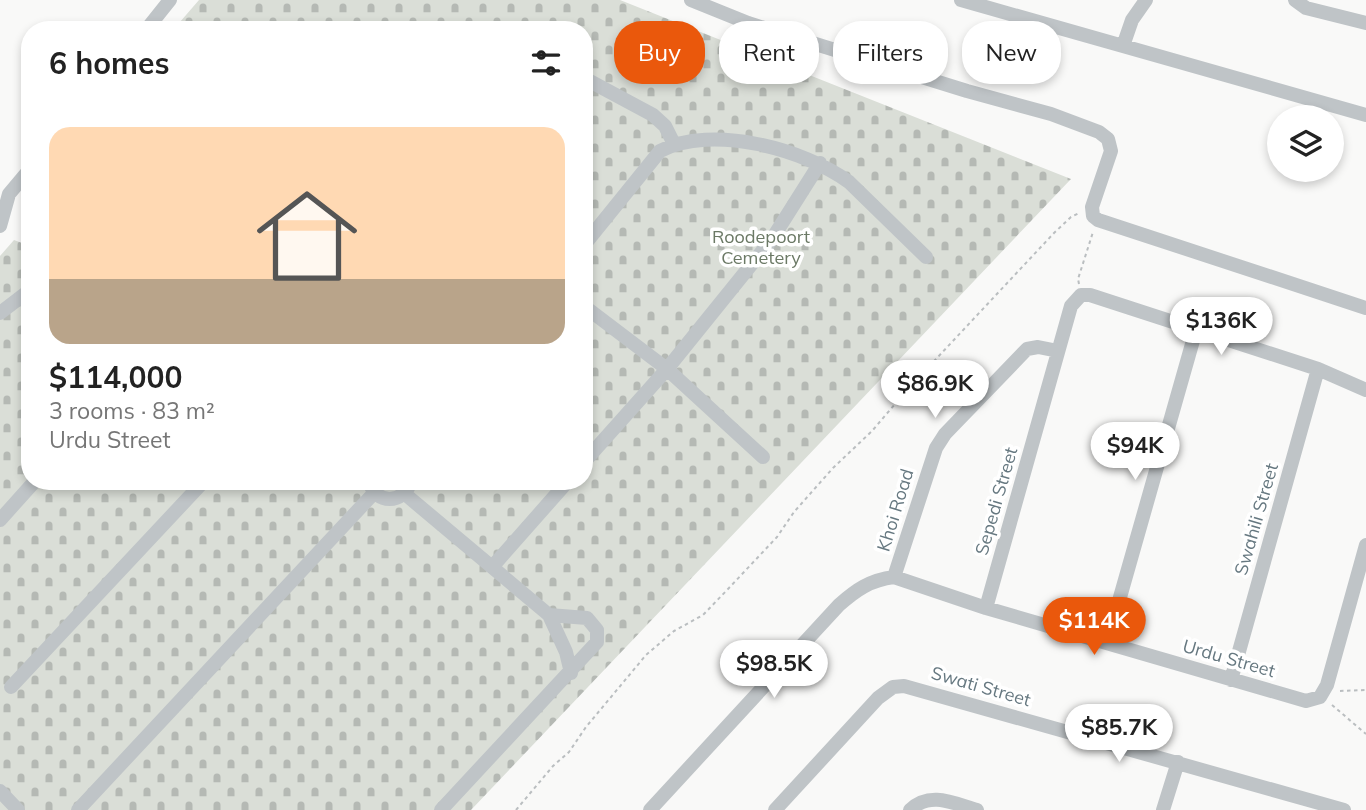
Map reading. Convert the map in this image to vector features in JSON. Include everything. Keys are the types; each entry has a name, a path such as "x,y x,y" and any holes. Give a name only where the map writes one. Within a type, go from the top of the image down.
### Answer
{"street":[{"path":"153,21 170,0"},
{"path":"691,0 748,23 967,91 1051,114 1099,132 1108,139 1111,151 1095,214 1366,308"},
{"path":"961,0 1366,115"},
{"path":"1123,46 1132,20 1146,0"},
{"path":"1295,0 1301,6 1366,23"},
{"path":"593,83 653,115 666,125 674,144"},
{"path":"593,234 660,151 674,144 710,141 765,146 820,163 849,183 926,257"},
{"path":"593,452 667,369 772,239 820,163"},
{"path":"0,226 9,194 21,183"},
{"path":"1085,295 1318,369 1366,390"},
{"name":"Sepedi Street","path":"986,608 1071,306 1085,295"},
{"path":"0,313 21,297"},
{"path":"593,313 667,369 763,457"},
{"path":"1107,643 1196,330"},
{"name":"Khoi Road","path":"650,810 838,606 868,583 894,577 930,461 945,434 1027,349 1038,347 1058,351"},
{"name":"Swahili Street","path":"1231,680 1318,369"},
{"path":"0,520 27,490"},
{"path":"11,687 196,490"},
{"path":"78,810 369,490"},
{"path":"374,490 380,498 393,500 406,490"},
{"path":"410,490 549,615 562,642 571,673"},
{"path":"493,566 560,490"},
{"path":"1322,693 1362,576 1366,545"},
{"name":"Urdu Street","path":"894,577 986,608 1306,701 1322,693"},
{"path":"441,810 597,642 597,630 587,618 549,615"},
{"name":"Swati Street","path":"775,810 878,698 898,686 911,686 1344,810"},
{"path":"1163,810 1178,762"},
{"path":"0,791 18,810"},
{"path":"910,810 922,800 928,799 977,810"}],"path":[{"path":"516,810 553,766 569,752 593,718 646,654 674,631 703,615 720,598 777,537 794,512 833,468 872,431 915,381 1054,233 1071,217 1095,214 1078,279 1085,295"},
{"path":"1322,693 1366,690"},
{"path":"1322,693 1366,734"}],"green space":[{"name":"Roodepoort Cemetery","path":"199,0 620,0 673,21 614,21 614,84 705,84 705,34 719,39 719,84 819,84 819,79 1071,179 471,810 0,810 0,256 14,240 21,243 21,490 593,490 593,21 181,21"}]}
